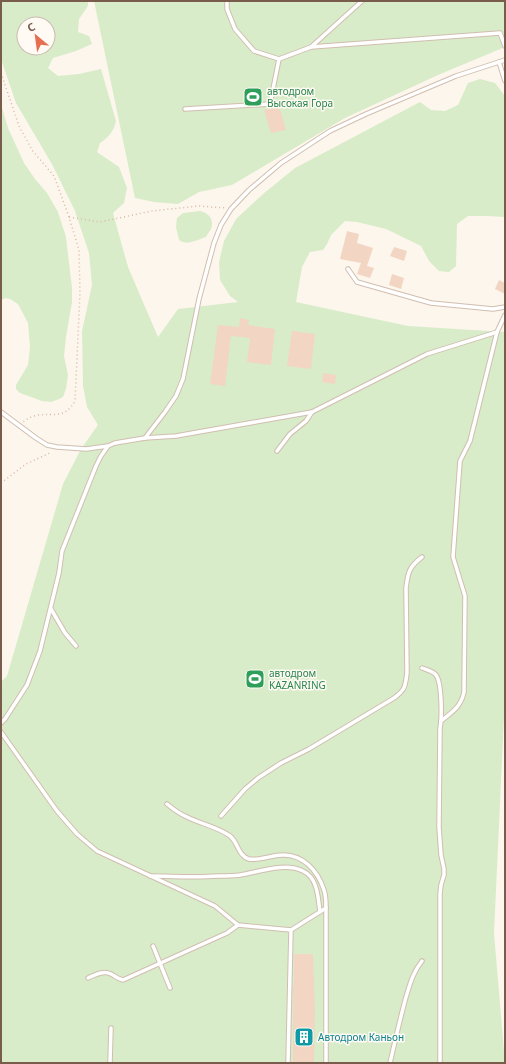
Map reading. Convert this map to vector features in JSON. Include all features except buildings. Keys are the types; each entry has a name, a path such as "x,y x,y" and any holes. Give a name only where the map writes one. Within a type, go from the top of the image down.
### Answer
{"lane":[{"path":"227,1 227,9 235,29 254,51 279,59 311,46 500,33 505,46"},
{"path":"311,46 362,1"},
{"path":"185,109 270,104 279,59"},
{"path":"146,438 176,396 183,379 199,299 214,243 220,225 231,208 249,190 281,163 330,131 456,76 505,60"},
{"path":"499,62 505,81"},
{"path":"348,269 357,282 431,303 494,309 505,307"},
{"path":"441,721 458,706 462,700 464,692 465,596 453,557 460,460 470,441 497,332 505,315"},
{"path":"1,412 47,445 57,447 86,449 146,438 176,436 312,412 427,354 497,332"},
{"path":"277,451 290,434 306,421 312,412"},
{"path":"1,723 26,685 40,651 59,573 62,551 96,466 108,446"},
{"path":"221,816 245,789 258,778 281,763 309,749 402,692 407,673 407,577 414,563 422,557"},
{"path":"51,609 65,634 76,646"},
{"path":"422,668 433,672 439,680 441,721 439,827 444,875 440,894 440,1063"},
{"path":"1,732 77,834 97,851 215,906 238,925 291,930 326,908"},
{"path":"167,804 187,817 224,832 230,836 242,854 249,859 282,855 296,857 302,860 313,870 322,884 326,908 326,1063"},
{"path":"149,876 216,877 291,867 305,871 312,879 316,887 320,912"},
{"path":"88,978 103,972 123,980 227,933 238,925"},
{"path":"288,1063 291,930"},
{"path":"153,946 170,988"},
{"path":"390,1063 400,1018 413,975 416,967 422,961"},
{"path":"110,1063 111,1028"}],"path":[{"path":"1,73 20,126 32,150 54,176 79,250 80,293 75,401 71,408 60,415 38,415 29,418 18,425"},
{"path":"69,217 100,222 152,212 199,206 231,208"},
{"path":"1,483 26,464 51,453 57,447"}],"green space":[{"name":"автодром KAZANRING","path":"1,1 88,1 88,6 79,19 78,32 89,36 92,44 53,58 48,68 58,76 79,74 101,69 116,121 111,134 100,143 97,152 119,167 127,188 124,203 113,213 128,267 158,337 178,309 238,302 230,296 220,280 219,262 224,241 236,219 263,194 295,168 420,102 431,110 445,111 458,105 468,83 480,79 495,83 505,96 505,217 468,216 457,224 456,266 449,272 439,271 429,261 421,246 386,229 357,222 345,221 331,235 323,250 310,252 302,267 296,302 408,326 505,332 505,695 494,933 505,1063 1,1063 1,682 7,676 63,484 81,449 98,425 87,407 83,386 82,331 92,285 89,253 75,211 53,166 16,103 1,59"},
{"name":"автодром Высокая Гора","path":"94,1 505,1 505,47 438,75 345,118 232,185 199,192 178,204 154,202 135,198"},
{"path":"1,104 8,128 24,163 47,193 58,212 66,237 72,288 72,302 64,356 68,375 63,397 51,402 42,401 20,393 16,389 16,385 28,365 30,347 28,323 18,304 6,298 1,300"},
{"path":"200,211 209,215 212,222 211,228 206,237 196,241 182,242 179,240 176,227 177,218 183,213"}],"place":[{"name":"автодром Высокая Гора","path":"253,97"},
{"name":"автодром KAZANRING","path":"255,679"},
{"name":"Автодром Каньон","path":"304,1037"}]}
